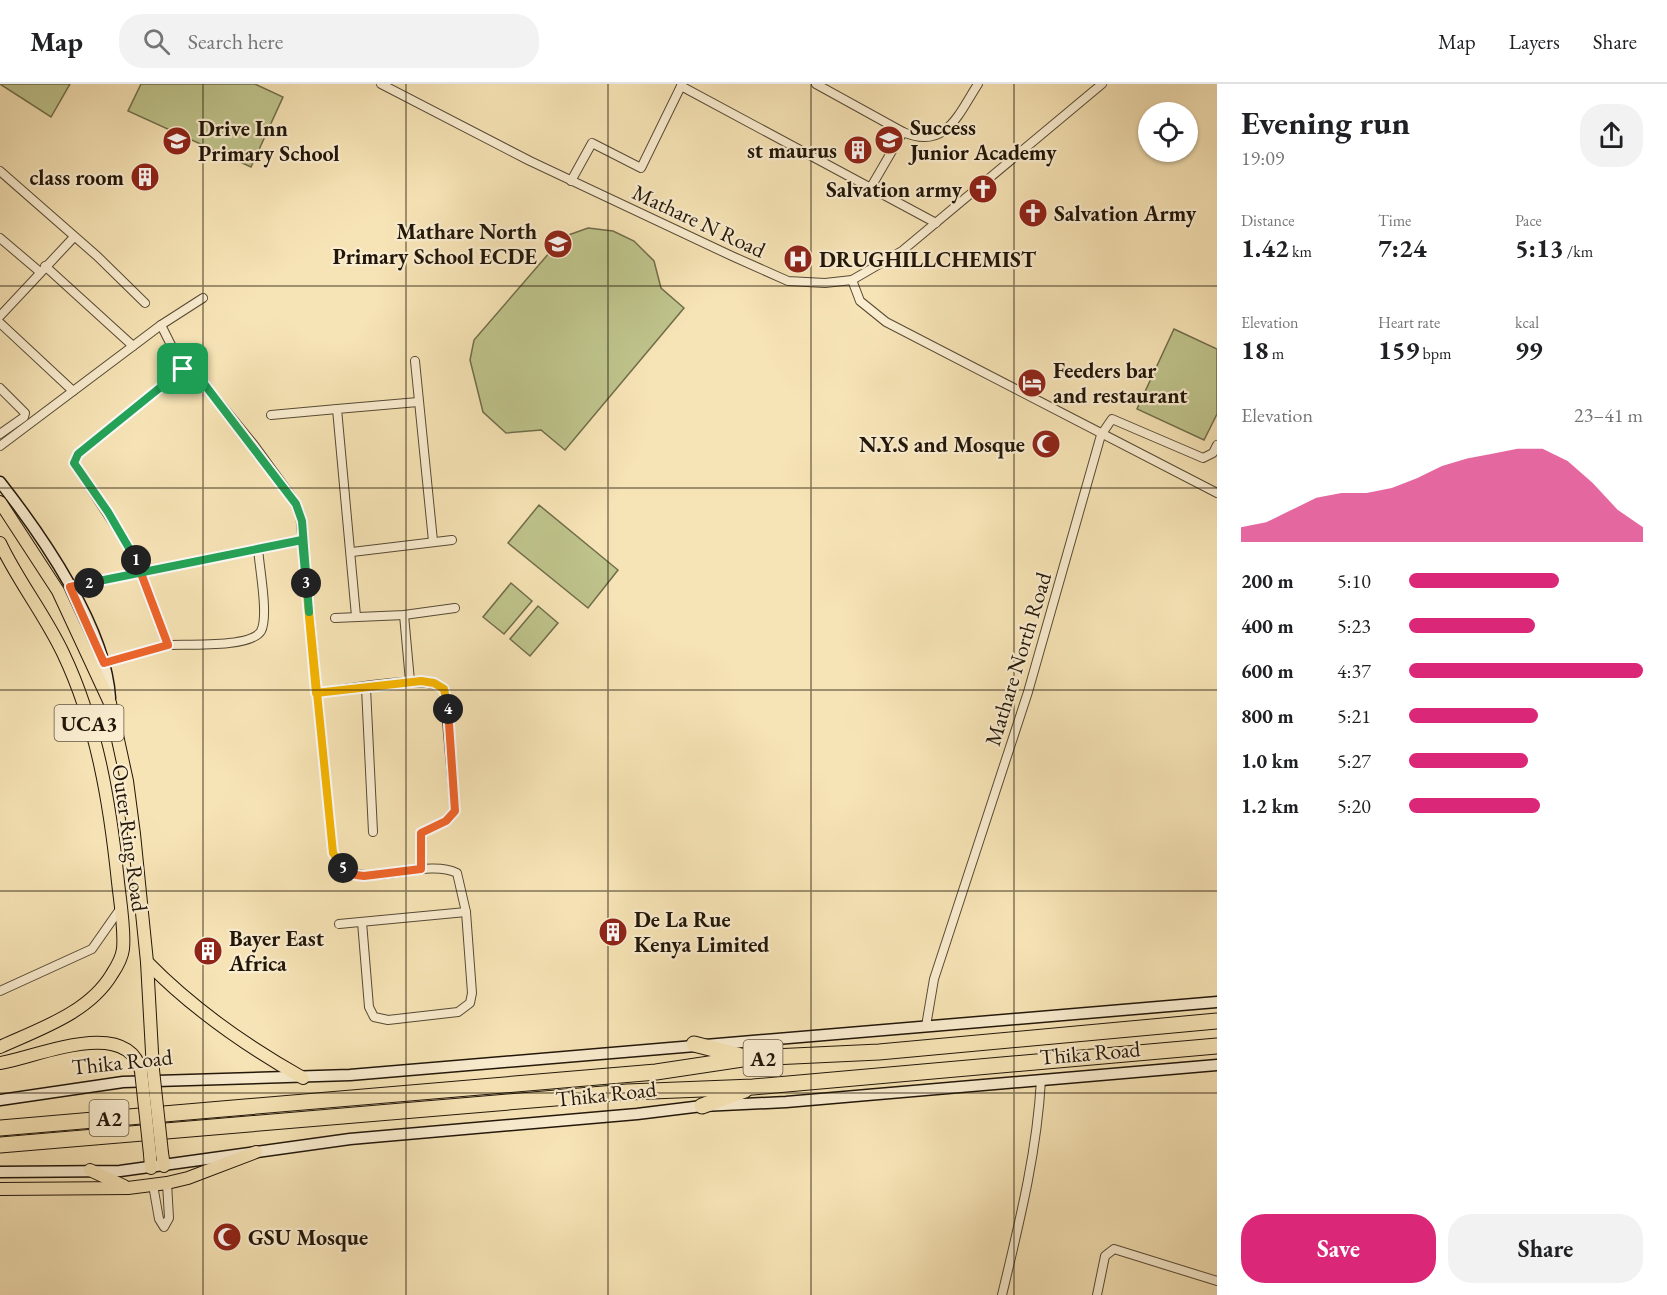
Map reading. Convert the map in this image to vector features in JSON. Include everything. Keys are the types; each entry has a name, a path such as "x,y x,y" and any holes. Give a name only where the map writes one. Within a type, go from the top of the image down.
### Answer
{"highway":[{"name":"Thika Road","path":"0,1128 656,1072 749,1058 879,1052 1217,1021"},
{"path":"694,1044 749,1058"},
{"name":"Thika Road","path":"0,1145 627,1092 753,1087 1217,1046"},
{"path":"702,1106 753,1087"}],"main road":[{"name":"Outer Ring Road","path":"0,482 45,543 70,587 104,663 127,781 147,962 147,1071 158,1167"},
{"name":"Outer Ring Road","path":"0,502 58,591 110,703"},
{"name":"Outer Ring Road","path":"0,1047 74,1011 101,989 112,974 123,950 107,799 86,710 63,652 32,595 2,549"},
{"path":"147,962 189,1003 270,1059 303,1078"},
{"name":"Thika Road","path":"0,1100 133,1081 303,1078 1217,1002"},
{"name":"Outer Ring Road","path":"0,1063 98,1042 110,1042 124,1047 147,1071"},
{"name":"Thika Road","path":"0,1172 158,1167 350,1139 638,1114 702,1106 786,1102 1217,1065"},
{"path":"0,1189 128,1188 167,1183 188,1178 256,1152"},
{"path":"90,1170 128,1188"}],"street":[{"name":"Mathare N Road","path":"381,84 571,181 788,281 825,283 852,280 902,251 1102,84"},
{"path":"816,84 903,132 922,137 941,133 959,117 978,84"},
{"path":"571,181 592,143 641,168 681,85 822,164 871,187 936,223"},
{"path":"871,187 903,132"},
{"path":"0,171 145,303"},
{"path":"0,316 74,237"},
{"path":"0,238 42,269 133,346"},
{"path":"852,280 860,301 886,322 1217,493"},
{"path":"0,446 161,325 203,298"},
{"path":"0,323 73,392"},
{"path":"161,325 183,369"},
{"path":"415,361 433,541"},
{"path":"168,645 141,571 123,535 74,463 78,454 183,369 189,367 291,496 300,513 316,693 333,853 336,861 356,875 421,869 457,873 466,912 472,993 470,1003 458,1012 379,1020 371,1014 362,922"},
{"path":"0,388 25,413 24,417 0,434"},
{"path":"271,415 418,402"},
{"path":"337,409 352,552 356,616"},
{"path":"1101,435 1109,420 1114,419 1203,458 1213,453 1217,445"},
{"name":"Mathare North Road","path":"926,1026 934,980 1028,692 1101,435"},
{"path":"70,587 302,540"},
{"path":"352,552 452,540"},
{"path":"104,663 168,645 240,642 255,638 260,632 263,616 258,548"},
{"path":"335,618 404,615 455,608"},
{"path":"404,615 410,681"},
{"path":"316,693 410,681 434,683 444,689 447,695 456,804 450,819 421,833 421,869"},
{"path":"366,688 373,832"},
{"path":"0,991 55,965 78,958 92,949 120,909"},
{"path":"339,924 466,912"},
{"path":"1002,1295 1034,1146 1041,1080"},
{"path":"153,1185 159,1219 164,1227 169,1218 167,1183"},
{"path":"1097,1295 1105,1256 1114,1249 1217,1281"}],"green space":[{"path":"0,84 70,84 51,117"},
{"path":"141,84 255,84 283,97 251,167 128,111"},
{"path":"588,228 613,231 634,241 654,261 661,288 684,308 565,450 541,430 506,433 483,412 470,360 474,340 563,237"},
{"path":"1174,329 1217,349 1217,414 1204,440 1137,409"},
{"path":"539,505 618,570 588,608 508,543"},
{"path":"511,583 532,601 504,634 483,617"},
{"path":"538,606 558,623 530,656 510,639"}],"place":[{"name":"Success Junior Academy","path":"889,140"},
{"name":"Drive Inn Primary School","path":"177,141"},
{"name":"st maurus","path":"858,150"},
{"name":"class room","path":"145,177"},
{"name":"Salvation army","path":"983,189"},
{"name":"Salvation Army","path":"1033,213"},
{"name":"Mathare North Primary School ECDE","path":"558,244"},
{"name":"DRUGHILLCHEMIST","path":"798,259"},
{"name":"Feeders bar and restaurant","path":"1032,383"},
{"name":"N.Y.S and Mosque","path":"1046,444"},
{"name":"De La Rue Kenya Limited","path":"613,932"},
{"name":"Bayer East Africa","path":"208,951"},
{"name":"GSU Mosque","path":"227,1237"}],"route":[{"path":"183,369 78,454 74,463 133,553 141,571 168,645 104,663 70,587 141,571 302,540 316,693 421,681 434,683 444,689 447,695 455,811 453,816 446,821 426,828 421,833 421,869 364,876 351,873 336,861 333,853 316,693 300,513 291,496 254,446 195,372 189,367 183,369"}]}
